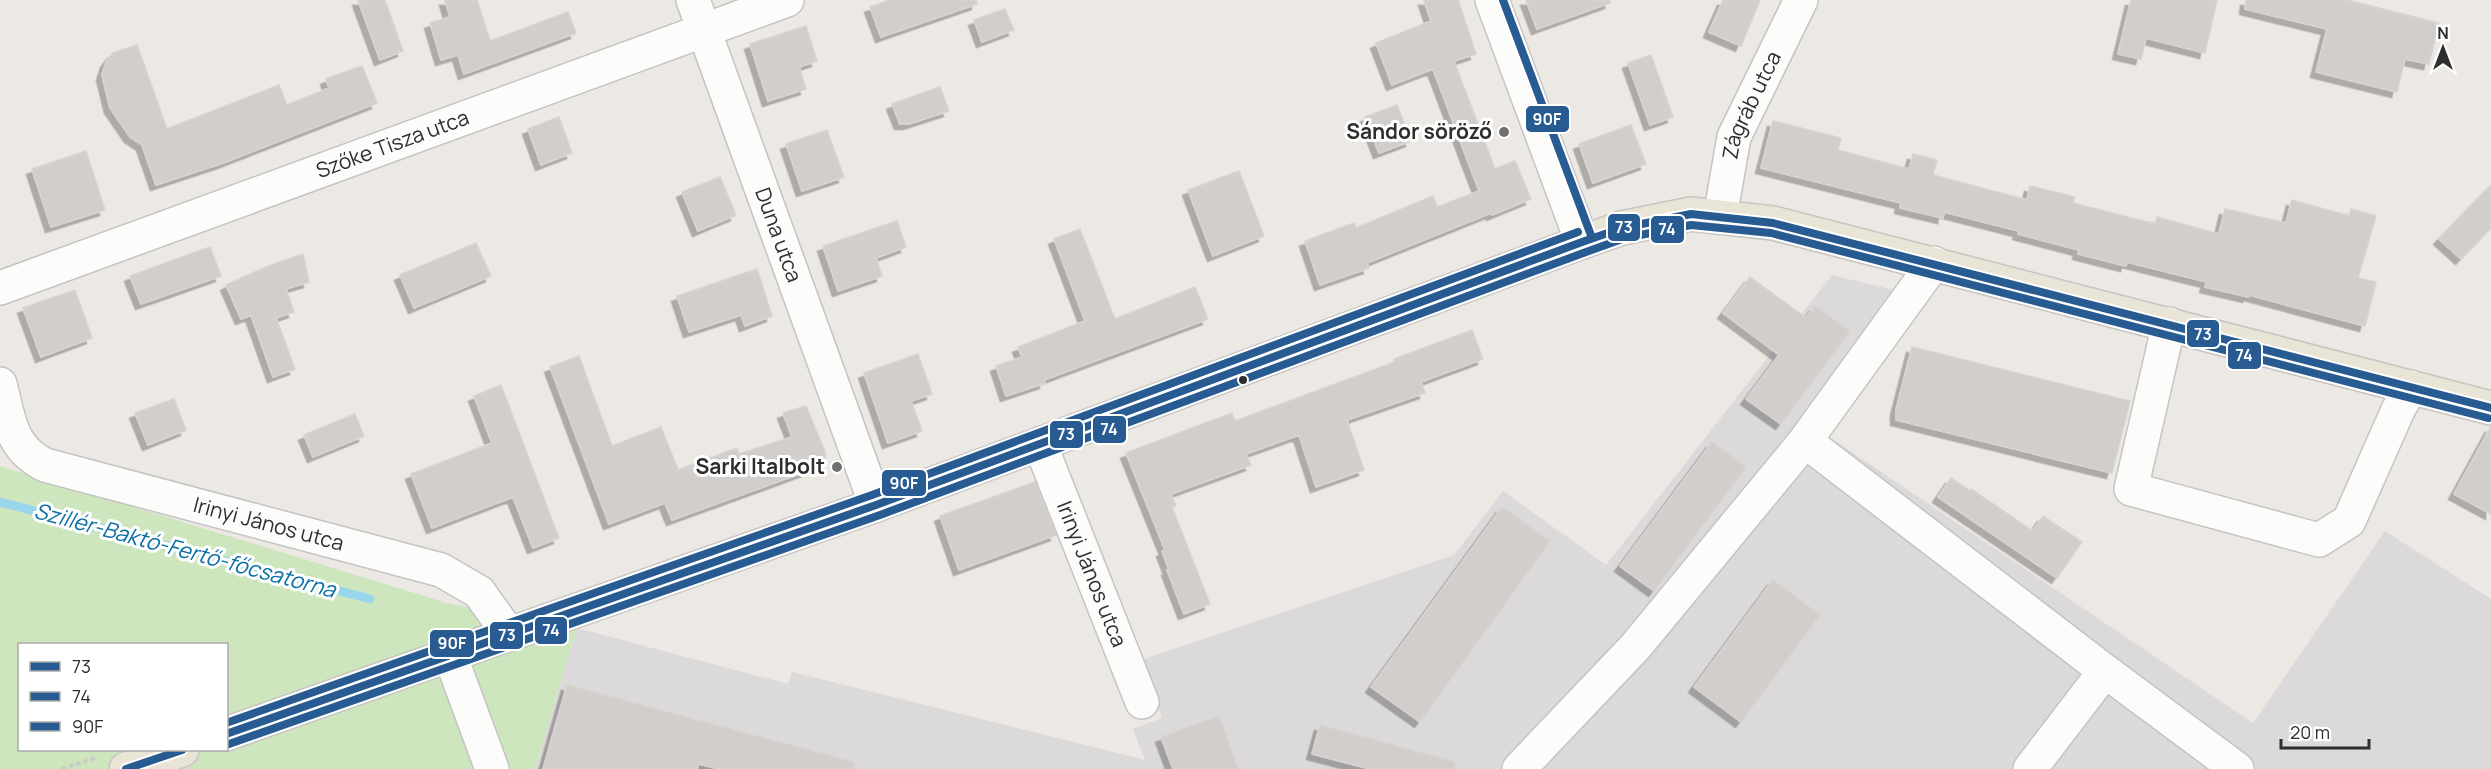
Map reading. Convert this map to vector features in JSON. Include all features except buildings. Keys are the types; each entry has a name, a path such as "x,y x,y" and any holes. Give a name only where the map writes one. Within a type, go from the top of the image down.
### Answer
{"main road":[{"path":"228,733 876,505 1582,242 1622,228 1691,214 1773,223 2411,387 2490,405"},
{"path":"114,763 177,751"}],"street":[{"name":"Duna utca","path":"693,0 876,505"},
{"name":"Szőke Tisza utca","path":"0,288 787,0"},
{"path":"1492,0 1582,242"},
{"name":"Zágráb utca","path":"1720,217 1734,137 1801,0"},
{"path":"1520,769 1636,646 1805,441 1934,263"},
{"path":"2169,324 2131,489 2319,540 2349,522 2411,387"},
{"name":"Irinyi János utca","path":"0,384 15,439 31,458 45,465 441,570 479,592 501,637"},
{"path":"1805,441 2237,769"},
{"name":"Irinyi János utca","path":"1040,444 1142,702"},
{"path":"450,655 492,769"},
{"path":"2030,769 2105,671"}],"path":[{"path":"62,769 114,763"}],"shaded area":[{"path":"1832,275 1918,296 1828,436 2253,723 2385,531 2491,599 2491,769 535,769 577,628 788,684 792,672 1145,760 1133,729 1162,718 1141,660 1454,555 1503,491 1606,565"}],"green space":[{"path":"0,466 447,603 577,628 535,769 0,769"}],"waterway":[{"name":"Szillér-Baktó-Fertő-főcsatorna","path":"0,502 370,599"}],"transit line":[{"name":"90F","path":"1503,0 1592,238"},
{"name":"73","path":"228,733 876,505 1582,242 1622,228 1691,214 1773,223 2491,408"},
{"name":"74","path":"229,744 880,515 1625,238 1691,225 1771,233 2488,418"},
{"name":"90F","path":"228,722 872,495 1578,232"},
{"name":"73","path":"126,769 179,751"}],"place":[{"name":"Sándor söröző","path":"1504,132"},
{"name":"Sarki Italbolt","path":"837,467"}]}
